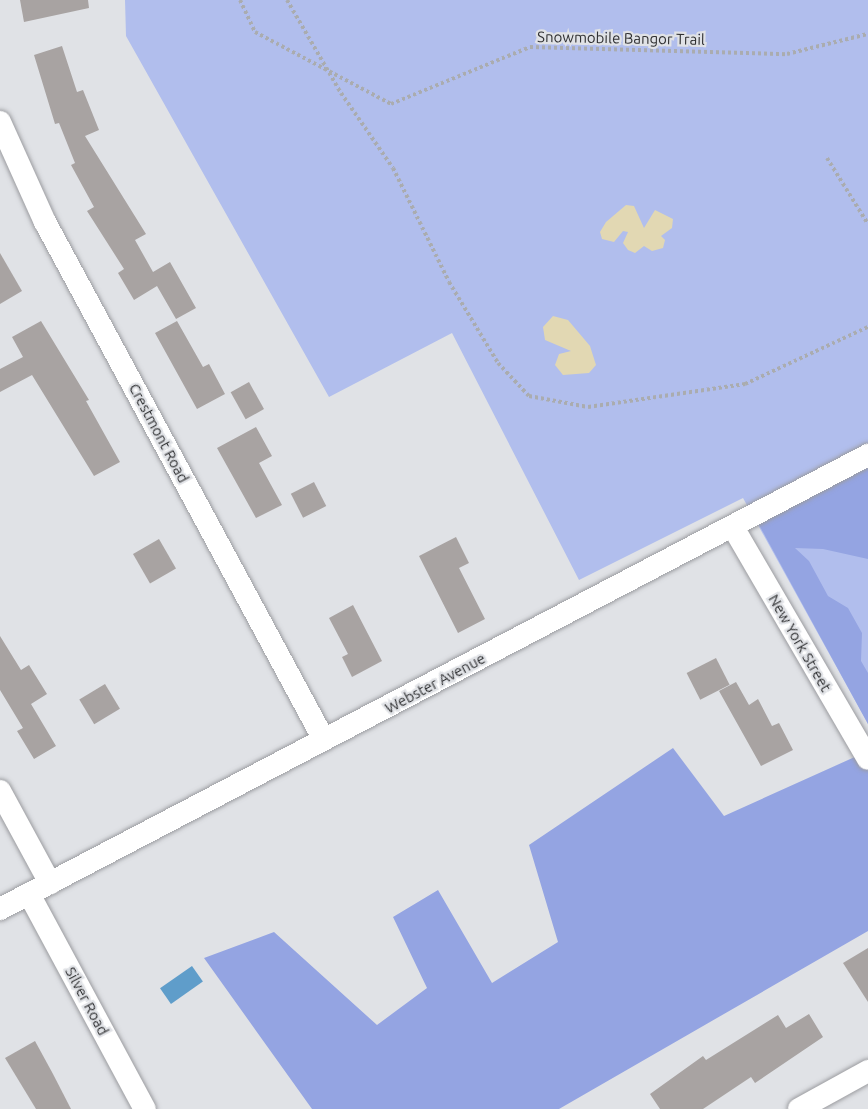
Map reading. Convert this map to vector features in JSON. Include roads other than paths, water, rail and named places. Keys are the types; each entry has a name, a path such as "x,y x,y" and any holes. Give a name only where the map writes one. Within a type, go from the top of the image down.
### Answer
{"street":[{"name":"Crestmont Road","path":"0,122 45,222 324,740"},
{"name":"Webster Avenue","path":"0,909 733,527 868,454"},
{"name":"New York Street","path":"733,527 868,759"},
{"path":"0,791 50,883"},
{"name":"Silver Road","path":"29,894 145,1109"},
{"path":"800,1109 868,1071"}]}
